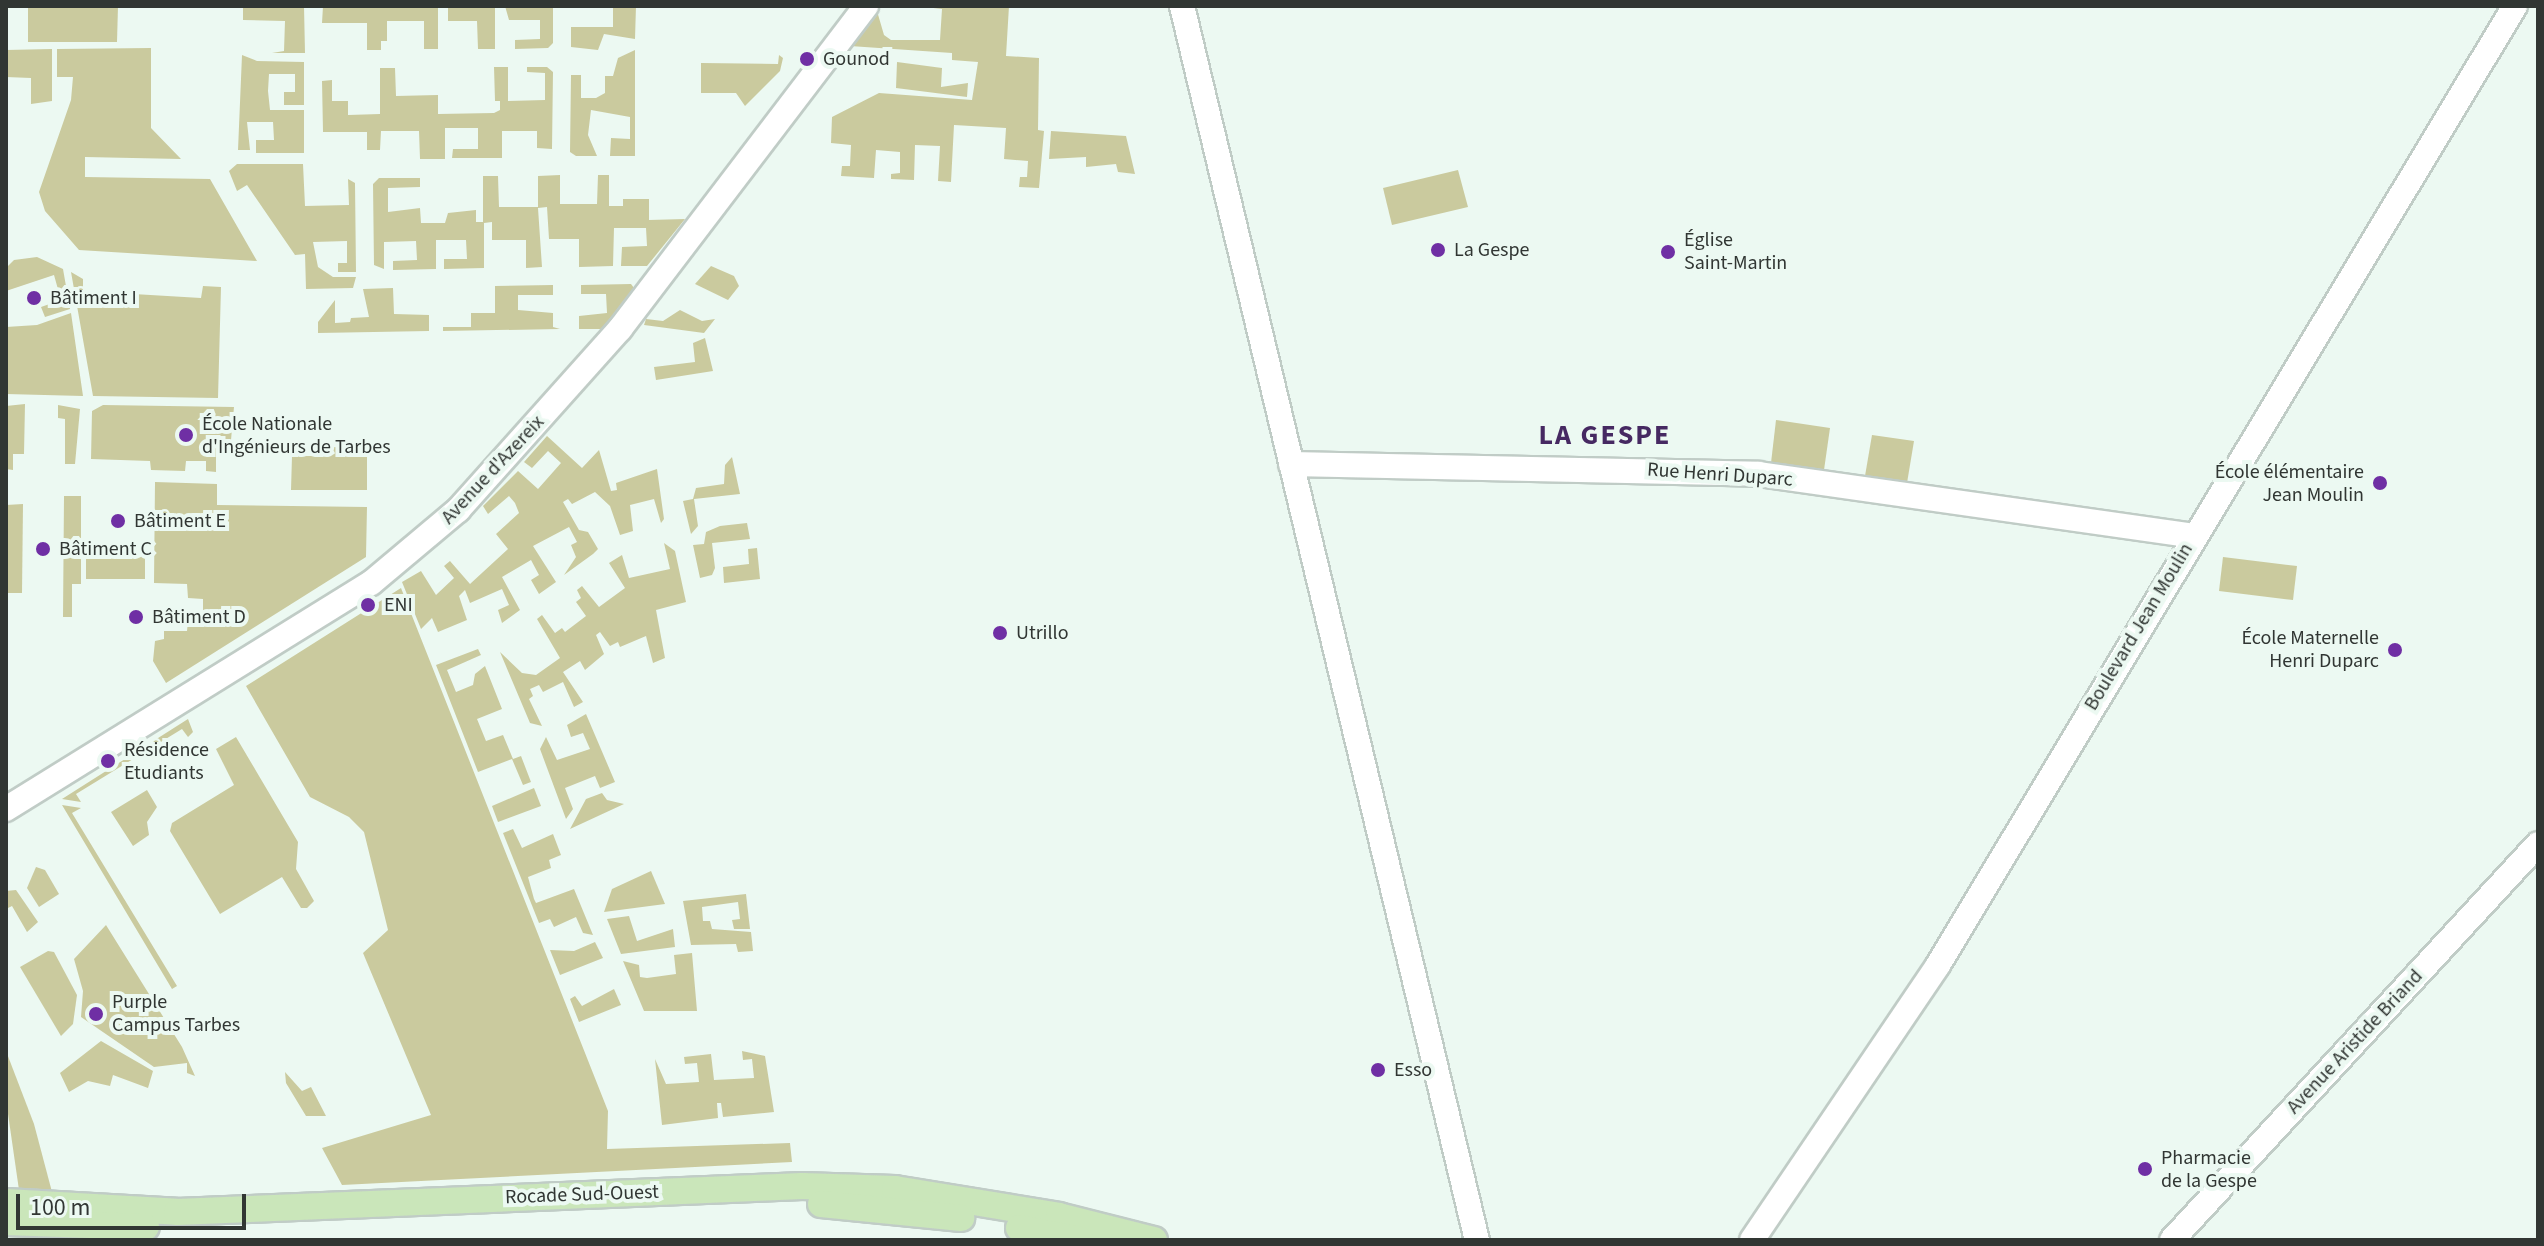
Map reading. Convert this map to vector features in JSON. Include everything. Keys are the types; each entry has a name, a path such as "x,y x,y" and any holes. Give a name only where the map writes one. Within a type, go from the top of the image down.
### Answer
{"main road":[{"name":"Avenue d'Azereix","path":"6,809 371,583 458,510 620,329 866,6"},
{"path":"1182,6 1473,1237"},
{"name":"Boulevard Jean Moulin","path":"1752,1240 1799,1163 1938,965 2193,536 2515,6"},
{"name":"Rue Henri Duparc","path":"1291,464 1759,474 2193,536"},
{"name":"Avenue Aristide Briand","path":"2172,1240 2538,844"},
{"name":"Rocade Sud-Ouest","path":"6,1202 177,1212 802,1186 895,1189 1059,1216 1154,1240"},
{"name":"Rocade Sud-Ouest","path":"6,1222 180,1228 806,1203 893,1208 1081,1240"}],"green space":[{"path":"28,6 118,6 117,42 28,42"},
{"path":"243,6 304,6 305,53 272,53 284,51 285,21 243,20"},
{"path":"323,6 438,6 438,49 424,49 424,21 387,21 387,41 381,41 381,50 367,50 367,23 322,23"},
{"path":"448,6 495,6 495,49 478,49 477,21 448,21"},
{"path":"505,6 553,6 553,43 548,48 515,49 515,40 540,39 540,20 509,20"},
{"path":"613,6 636,6 635,39 604,34 598,50 571,47 571,27 613,27"},
{"path":"916,6 1009,6 1006,56 1039,58 1038,130 1044,131 1039,188 1019,187 1020,177 1027,177 1028,161 1004,159 1006,128 954,125 951,182 938,181 940,146 915,145 914,180 891,179 891,174 900,173 900,152 876,150 874,178 841,176 842,166 850,166 851,145 831,143 832,117 879,93 972,100 978,62 952,60 952,53 850,46 877,11 884,35 891,40 940,40 942,9"},
{"path":"151,48 151,128 181,159 85,157 85,177 210,179 257,261 79,250 45,211 39,192 71,100 73,77 57,77 57,49"},
{"path":"52,49 52,101 31,104 31,78 6,77 6,50"},
{"path":"635,50 635,156 610,156 611,138 630,139 630,117 591,110 588,135 597,156 576,156 570,152 571,75 581,75 581,98 596,98 605,93 605,76 613,76 618,58"},
{"path":"242,55 257,61 304,62 304,105 284,105 284,92 295,92 295,74 269,74 268,91 270,110 304,110 304,153 256,153 256,140 274,140 273,122 247,122 250,150 238,150"},
{"path":"779,55 783,58 780,71 745,106 736,93 701,93 701,63 778,64"},
{"path":"897,62 942,68 941,87 968,83 967,97 896,88"},
{"path":"494,67 508,67 508,101 545,100 545,73 527,72 527,67 547,67 553,72 552,149 537,148 537,131 502,131 502,158 452,158 453,149 478,149 478,128 445,128 445,159 420,159 419,131 381,131 380,150 367,150 367,132 323,132 322,81 332,80 332,101 348,101 348,115 380,114 380,68 395,68 396,96 438,95 438,114 494,113 500,110 500,101 495,101"},
{"path":"1051,131 1126,136 1135,174 1118,172 1116,164 1086,167 1086,157 1049,159"},
{"path":"237,164 303,164 305,206 349,205 348,179 355,183 356,272 338,272 338,263 347,263 347,241 313,242 318,267 333,277 356,277 353,288 306,289 305,254 295,255 247,185 237,191 229,171"},
{"path":"1458,170 1468,207 1392,225 1383,188"},
{"path":"560,175 560,204 597,204 598,175 609,175 609,206 623,206 623,199 649,199 649,220 685,219 647,266 621,266 622,247 647,246 646,228 614,228 613,266 579,267 579,239 549,239 547,207 538,208 542,267 526,268 526,240 492,240 492,222 484,223 484,268 444,269 444,259 467,259 466,240 436,240 436,269 393,270 393,261 417,260 416,241 384,242 384,269 374,265 373,184 379,178 420,178 420,187 388,188 388,212 420,208 421,223 445,223 448,213 476,210 476,222 483,222 483,176 498,176 499,207 538,207 538,176"},
{"path":"37,257 63,269 70,309 45,317 41,307 61,300 54,275 6,291 6,268 14,260"},
{"path":"711,266 734,276 739,286 728,300 695,284"},
{"path":"71,272 83,279 83,291 201,298 203,286 221,287 218,398 93,396"},
{"path":"631,284 634,288 602,329 579,329 579,316 607,313 606,294 581,294 581,285"},
{"path":"553,285 553,295 518,295 518,310 553,313 553,327 560,329 443,331 443,327 471,327 471,313 495,313 495,286"},
{"path":"393,288 394,314 429,315 429,331 318,333 318,322 335,300 335,323 350,322 351,318 369,317 363,289"},
{"path":"680,310 702,321 715,319 704,333 644,325 646,319 663,321"},
{"path":"71,313 83,396 6,394 6,327 37,325"},
{"path":"705,338 713,371 656,380 654,367 695,362 693,343"},
{"path":"25,404 24,454 13,454 13,470 6,469 6,406"},
{"path":"58,405 80,409 75,464 65,464 65,419 58,418"},
{"path":"103,405 234,407 230,451 216,451 216,472 206,471 206,461 186,461 185,471 151,470 150,461 91,459 92,411"},
{"path":"1776,420 1830,428 1824,470 1771,463"},
{"path":"1872,435 1914,441 1907,483 1865,476"},
{"path":"547,436 582,468 599,450 611,491 617,490 616,483 657,469 664,519 661,523 654,499 630,505 633,531 620,535 610,506 595,492 572,504 568,499 563,502 579,530 588,532 598,549 593,554 564,575 576,557 571,545 577,542 569,527 533,546 556,582 539,594 531,580 539,575 531,560 502,577 520,610 502,623 498,610 509,605 502,589 470,603 465,590 459,596 467,620 438,632 432,618 421,629 402,582 421,571 436,595 454,578 444,566 450,561 470,584 508,549 496,534 519,513 515,503 509,496 488,514 483,506 518,471 538,489 561,463 548,451 532,468 524,462"},
{"path":"330,447 367,448 367,490 291,490 292,456 329,456"},
{"path":"732,457 740,494 694,499 698,526 691,534 683,501 693,499 696,488 724,484 725,465"},
{"path":"155,482 217,484 217,505 367,507 366,557 166,683 153,661 155,641 164,639 164,631 187,631 188,620 203,619 203,599 188,598 187,584 154,583"},
{"path":"64,496 81,496 81,584 72,584 72,617 63,617"},
{"path":"23,504 22,593 6,593 6,505"},
{"path":"747,523 750,539 712,543 715,568 712,575 700,578 693,545 704,544 706,532 720,526"},
{"path":"664,543 675,551 686,602 656,610 665,658 653,663 646,636 620,647 618,642 610,646 600,632 596,635 604,654 585,670 580,661 563,672 583,702 574,707 563,682 543,692 539,685 530,689 533,696 529,699 542,726 530,723 500,652 522,673 536,675 560,658 537,619 542,615 555,633 562,628 565,632 586,616 576,602 581,598 577,590 582,586 599,607 625,588 609,563 622,555 629,578 670,569"},
{"path":"86,547 145,548 145,579 86,579"},
{"path":"757,548 760,579 724,583 723,567 749,564 748,549"},
{"path":"2223,557 2297,566 2293,600 2219,591"},
{"path":"401,588 608,1111 607,1149 790,1143 792,1162 342,1185 322,1148 431,1115 363,953 388,930 364,832 349,817 310,797 246,686"},
{"path":"478,649 481,655 447,670 456,692 473,685 475,674 485,666 502,709 477,719 486,741 503,735 513,759 521,756 531,782 523,785 512,759 478,772 436,665"},
{"path":"586,714 615,782 600,788 595,776 565,788 573,809 566,819 540,749 546,737 557,760 590,749 583,733 571,737 567,725"},
{"path":"188,719 193,732 188,737 182,729 76,794 81,802 62,799"},
{"path":"236,737 298,842 296,869 314,901 307,908 301,908 282,877 220,914 170,831 172,823 234,785 216,749"},
{"path":"534,788 541,806 498,822 492,806"},
{"path":"147,790 157,807 147,822 149,835 133,846 111,812"},
{"path":"602,793 607,800 624,804 570,829 586,799"},
{"path":"62,805 81,808 72,813 177,986 172,989"},
{"path":"513,829 522,848 553,834 561,855 549,860 551,868 528,877 534,899 536,903 574,889 593,935 583,933 576,917 554,927 550,919 539,923 503,833"},
{"path":"36,867 45,870 59,894 39,907 27,888"},
{"path":"651,871 665,904 604,912 612,889"},
{"path":"16,890 38,922 27,932 12,906 6,909 6,891"},
{"path":"746,894 750,929 734,929 732,920 740,919 738,902 702,907 703,921 710,921 712,929 751,932 753,951 738,952 736,944 691,945 683,901"},
{"path":"629,916 637,941 673,929 675,947 621,954 607,919"},
{"path":"106,925 182,1047 195,1076 187,1073 187,1063 154,1067 81,1017 83,991 74,959"},
{"path":"595,942 603,958 560,975 550,950 574,951"},
{"path":"48,951 54,952 77,995 73,1024 61,1036 20,967"},
{"path":"692,953 697,1011 644,1011 623,961 639,965 640,977 647,978 676,974 674,955"},
{"path":"614,989 621,1005 579,1022 570,999 575,996 582,1006"},
{"path":"101,1041 153,1071 148,1088 113,1075 110,1086 88,1081 69,1092 60,1073"},
{"path":"6,1051 34,1124 52,1192 19,1190 6,1100"},
{"path":"742,1051 765,1056 774,1112 723,1117 721,1103 717,1103 718,1118 662,1125 655,1059 666,1084 699,1082 697,1063 685,1064 684,1057 711,1054 714,1080 754,1078 752,1059 743,1060"},
{"path":"285,1072 302,1091 311,1087 326,1116 306,1116 286,1083"}],"place":[{"name":"Gounod","path":"807,59"},
{"name":"La Gespe","path":"1438,250"},
{"name":"Église Saint-Martin","path":"1668,252"},
{"name":"Bâtiment I","path":"34,298"},
{"name":"École Nationale d'Ingénieurs de Tarbes","path":"186,435"},
{"name":"École élémentaire Jean Moulin","path":"2380,483"},
{"name":"Bâtiment E","path":"118,521"},
{"name":"Bâtiment C","path":"43,549"},
{"name":"ENI","path":"368,605"},
{"name":"Bâtiment D","path":"136,617"},
{"name":"Utrillo","path":"1000,633"},
{"name":"École Maternelle Henri Duparc","path":"2395,650"},
{"name":"Résidence Etudiants","path":"108,761"},
{"name":"Purple Campus Tarbes","path":"96,1014"},
{"name":"Esso","path":"1378,1070"},
{"name":"Pharmacie de la Gespe","path":"2145,1169"}],"district":[{"name":"LA GESPE","path":"1605,435"}]}
